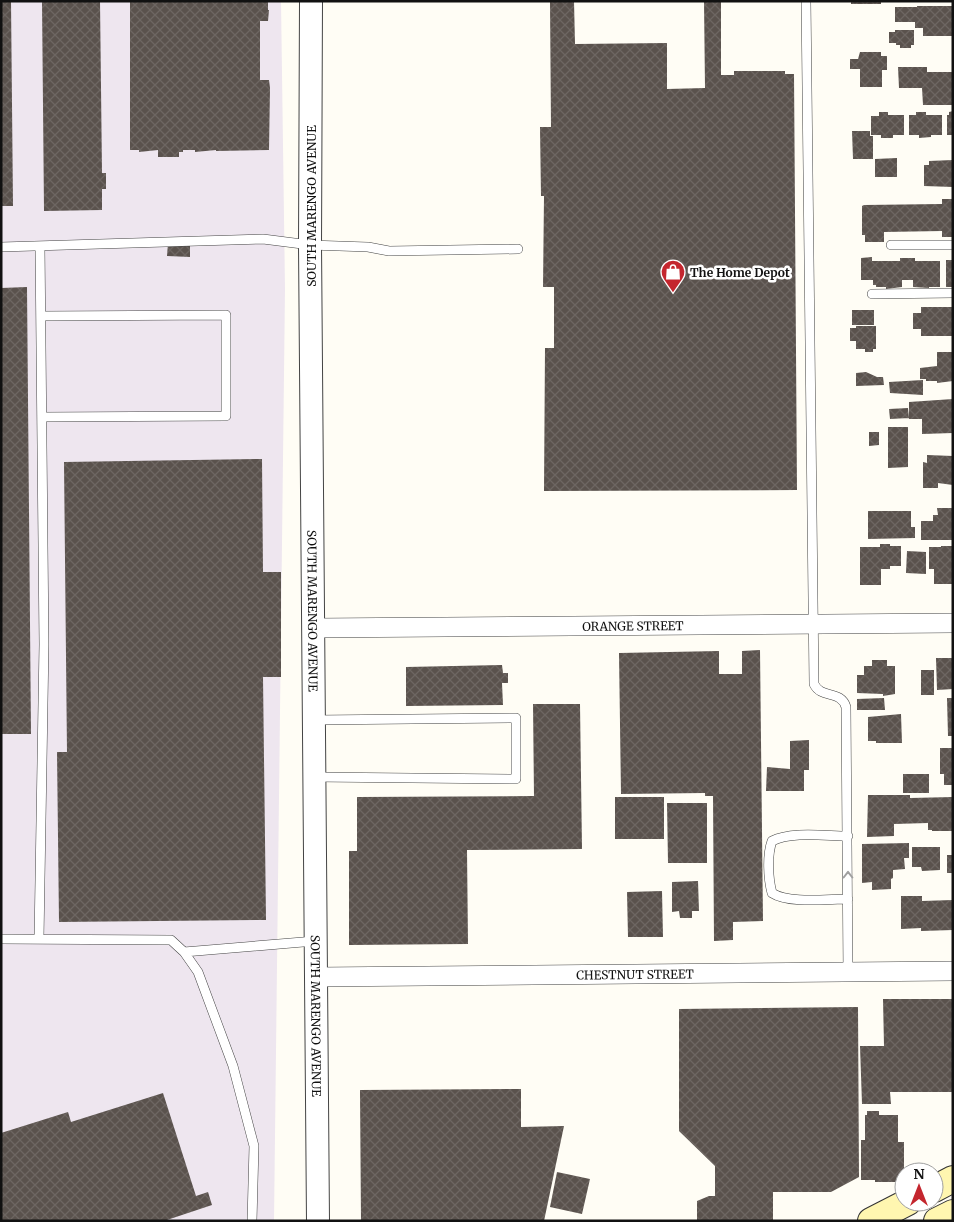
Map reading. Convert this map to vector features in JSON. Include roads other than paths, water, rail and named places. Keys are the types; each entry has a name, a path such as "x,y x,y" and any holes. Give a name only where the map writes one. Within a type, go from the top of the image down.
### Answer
{"main road":[{"path":"871,1221 894,1209"},
{"path":"937,1221 953,1212"}],"street":[{"name":"SOUTH MARENGO AVENUE","path":"311,1 310,244 318,1221"},
{"name":"ORANGE STREET","path":"314,628 814,625 953,622"},
{"name":"CHESTNUT STREET","path":"316,977 953,971"}],"lane":[{"path":"806,1 814,684 822,692 839,696 844,701 846,707 848,973"},
{"path":"1,247 263,239 368,247 388,251 518,249"},
{"path":"891,244 953,245"},
{"path":"39,939 44,644 40,247"},
{"path":"872,294 953,292"},
{"path":"41,316 226,315 226,416 42,417"},
{"path":"314,720 516,718 516,779 315,777"},
{"path":"848,836 790,836 772,841 769,848 770,886 772,893 778,897 848,899"},
{"path":"1,939 171,940 184,952 198,972 233,1066 252,1137 254,1146 252,1221"},
{"path":"184,952 316,941"}],"place":[{"name":"The Home Depot","path":"673,293"}]}
